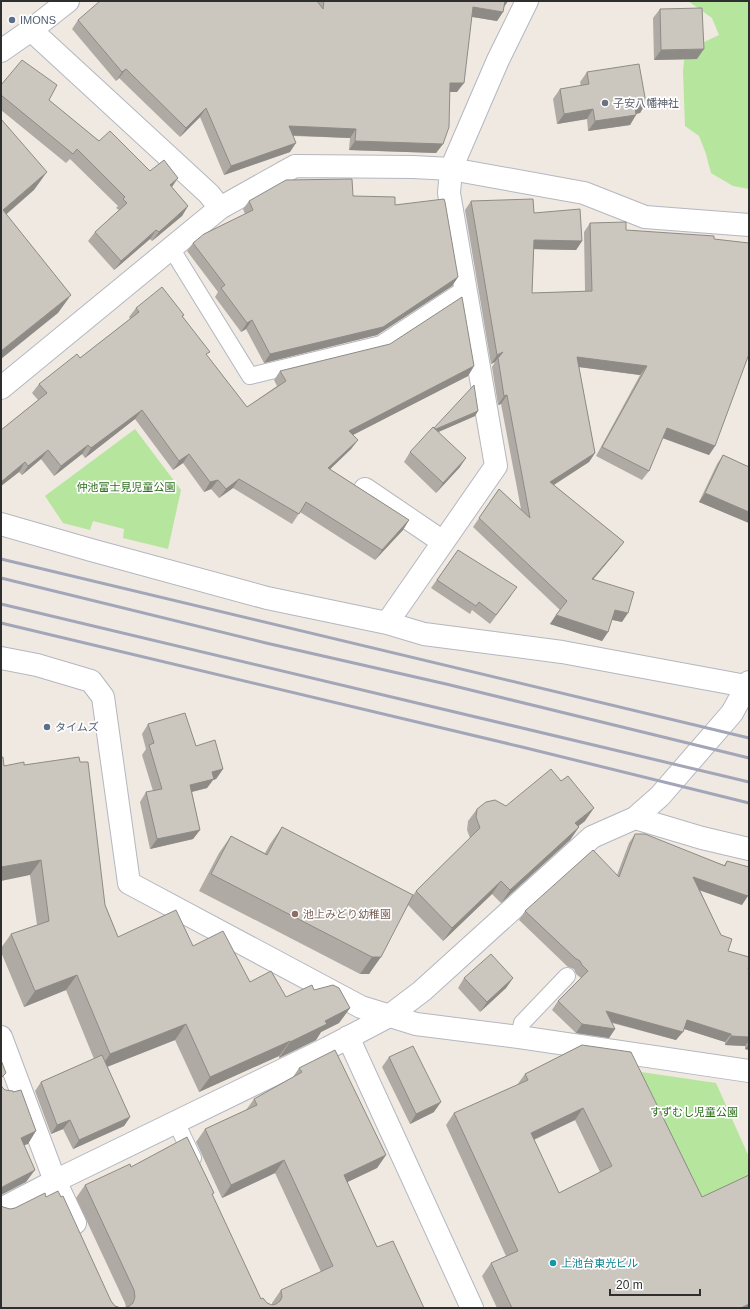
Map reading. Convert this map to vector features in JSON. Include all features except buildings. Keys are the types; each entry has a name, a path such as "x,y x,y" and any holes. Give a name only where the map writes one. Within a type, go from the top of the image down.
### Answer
{"street":[{"path":"1,52 68,1"},
{"path":"387,623 496,466 449,193 451,170 498,60 527,1"},
{"path":"31,30 209,194 220,208"},
{"path":"1,388 220,208 295,166 413,167 451,170 584,193 644,217 749,225"},
{"path":"365,489 443,542"},
{"path":"1,524 267,598 387,623 424,634 562,652 748,684 732,713 660,796 635,818 592,837 422,991 389,1016 1,1209"},
{"path":"1,658 37,665 91,681 104,697 129,883 361,1007 389,1016 416,1024 520,1037 749,1071"},
{"path":"635,818 702,838 749,849"},
{"path":"1,1037 15,1093 82,1239"},
{"path":"348,1037 472,1308"}],"lane":[{"path":"171,248 250,376 381,344 466,288"},
{"path":"520,1037 522,1023 567,976"},
{"path":"176,1122 200,1172"}],"green space":[{"path":"688,1 749,1 749,189 733,186 711,173 699,136 685,126 683,71 685,51 719,35 712,18"},
{"name":"仲池富士見児童公園","path":"135,429 181,490 168,549 123,538 124,529 93,521 90,530 63,523 45,496"},
{"name":"すずむし児童公園","path":"641,1072 716,1083 749,1157 749,1180 702,1203"}],"railway":[{"path":"1,559 749,738"},
{"path":"1,578 749,758"},
{"path":"1,604 749,782"},
{"path":"1,623 522,747 749,803"}],"place":[{"name":"IMONS","path":"12,20"},
{"name":"子安八幡神社","path":"605,103"},
{"name":"タイムズ","path":"47,727"},
{"name":"池上みどり幼稚園","path":"295,914"},
{"name":"上池台東光ビル","path":"553,1263"}]}
